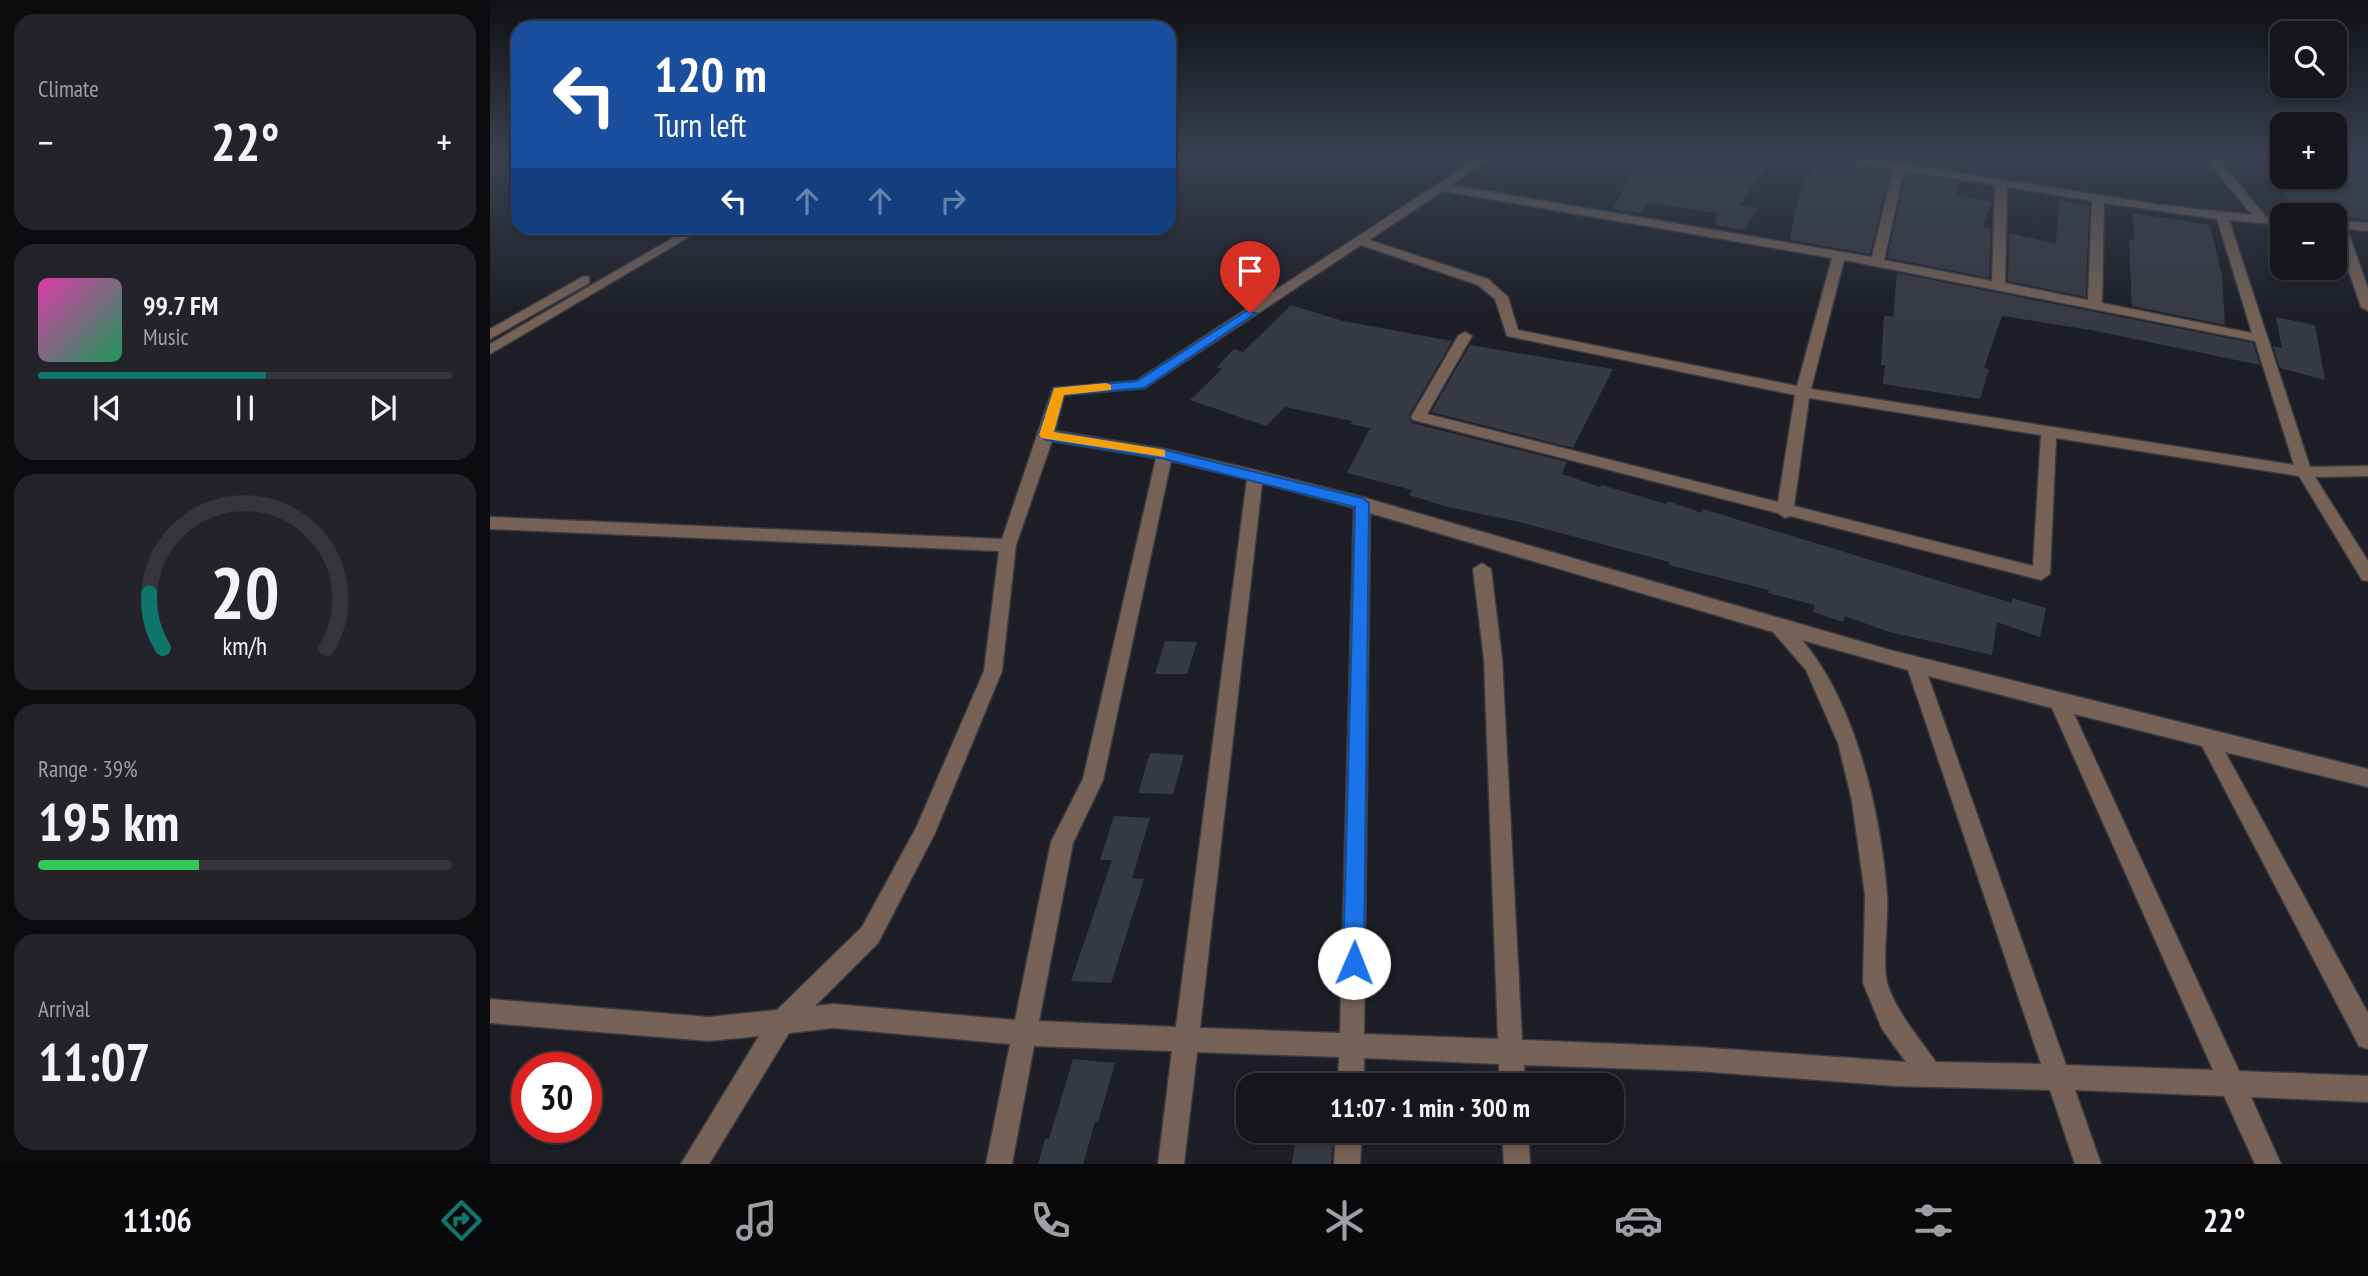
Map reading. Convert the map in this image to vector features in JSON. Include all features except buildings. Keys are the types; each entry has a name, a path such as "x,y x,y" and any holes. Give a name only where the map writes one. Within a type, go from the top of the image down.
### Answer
{"street":[{"path":"694,1164 782,1022 870,935 924,833 993,671 1008,545 1046,435 1058,391 1140,385 1410,208"},
{"path":"1566,208 1998,284 2259,338"},
{"path":"1877,262 1889,208"},
{"path":"1998,284 2000,208"},
{"path":"2095,304 2098,208"},
{"path":"2165,208 2222,217 2270,220"},
{"path":"2252,208 2262,220"},
{"path":"2222,217 2304,472 2365,567"},
{"path":"2347,225 2368,227"},
{"path":"490,335 663,235"},
{"path":"490,349 686,235"},
{"path":"1360,242 1483,282 1501,297 1512,333 1587,351 1803,391 2304,472 2368,471"},
{"path":"2347,251 2368,307"},
{"path":"1785,512 1803,391 1839,255"},
{"path":"1465,336 1418,417 1785,512 2041,574 2049,432"},
{"path":"1046,435 1165,454 1362,503 1915,664 2364,782"},
{"path":"999,1164 1062,842 1093,780 1165,454"},
{"path":"1171,1164 1255,475"},
{"path":"1351,1073 1362,503"},
{"path":"490,523 1008,545"},
{"path":"1482,569 1493,659 1511,1073"},
{"path":"1779,626 1813,666 1847,743 1862,801 1876,895 1875,983 1891,1020 1930,1075"},
{"path":"1915,664 2088,1164"},
{"path":"2059,703 2267,1164"},
{"path":"2208,739 2368,1037"},
{"path":"490,1012 709,1029 834,1016 1026,1033 1352,1044 1510,1054 1697,1059 1930,1075 2368,1089"},
{"path":"1347,1164 1348,1143"},
{"path":"1516,1143 1517,1164"}],"slow traffic":[{"path":"1106,387 1058,391 1046,435 1160,453"}],"route":[{"path":"1250,313 1140,385 1058,391 1046,435 1165,454 1362,503 1354,963"}]}
